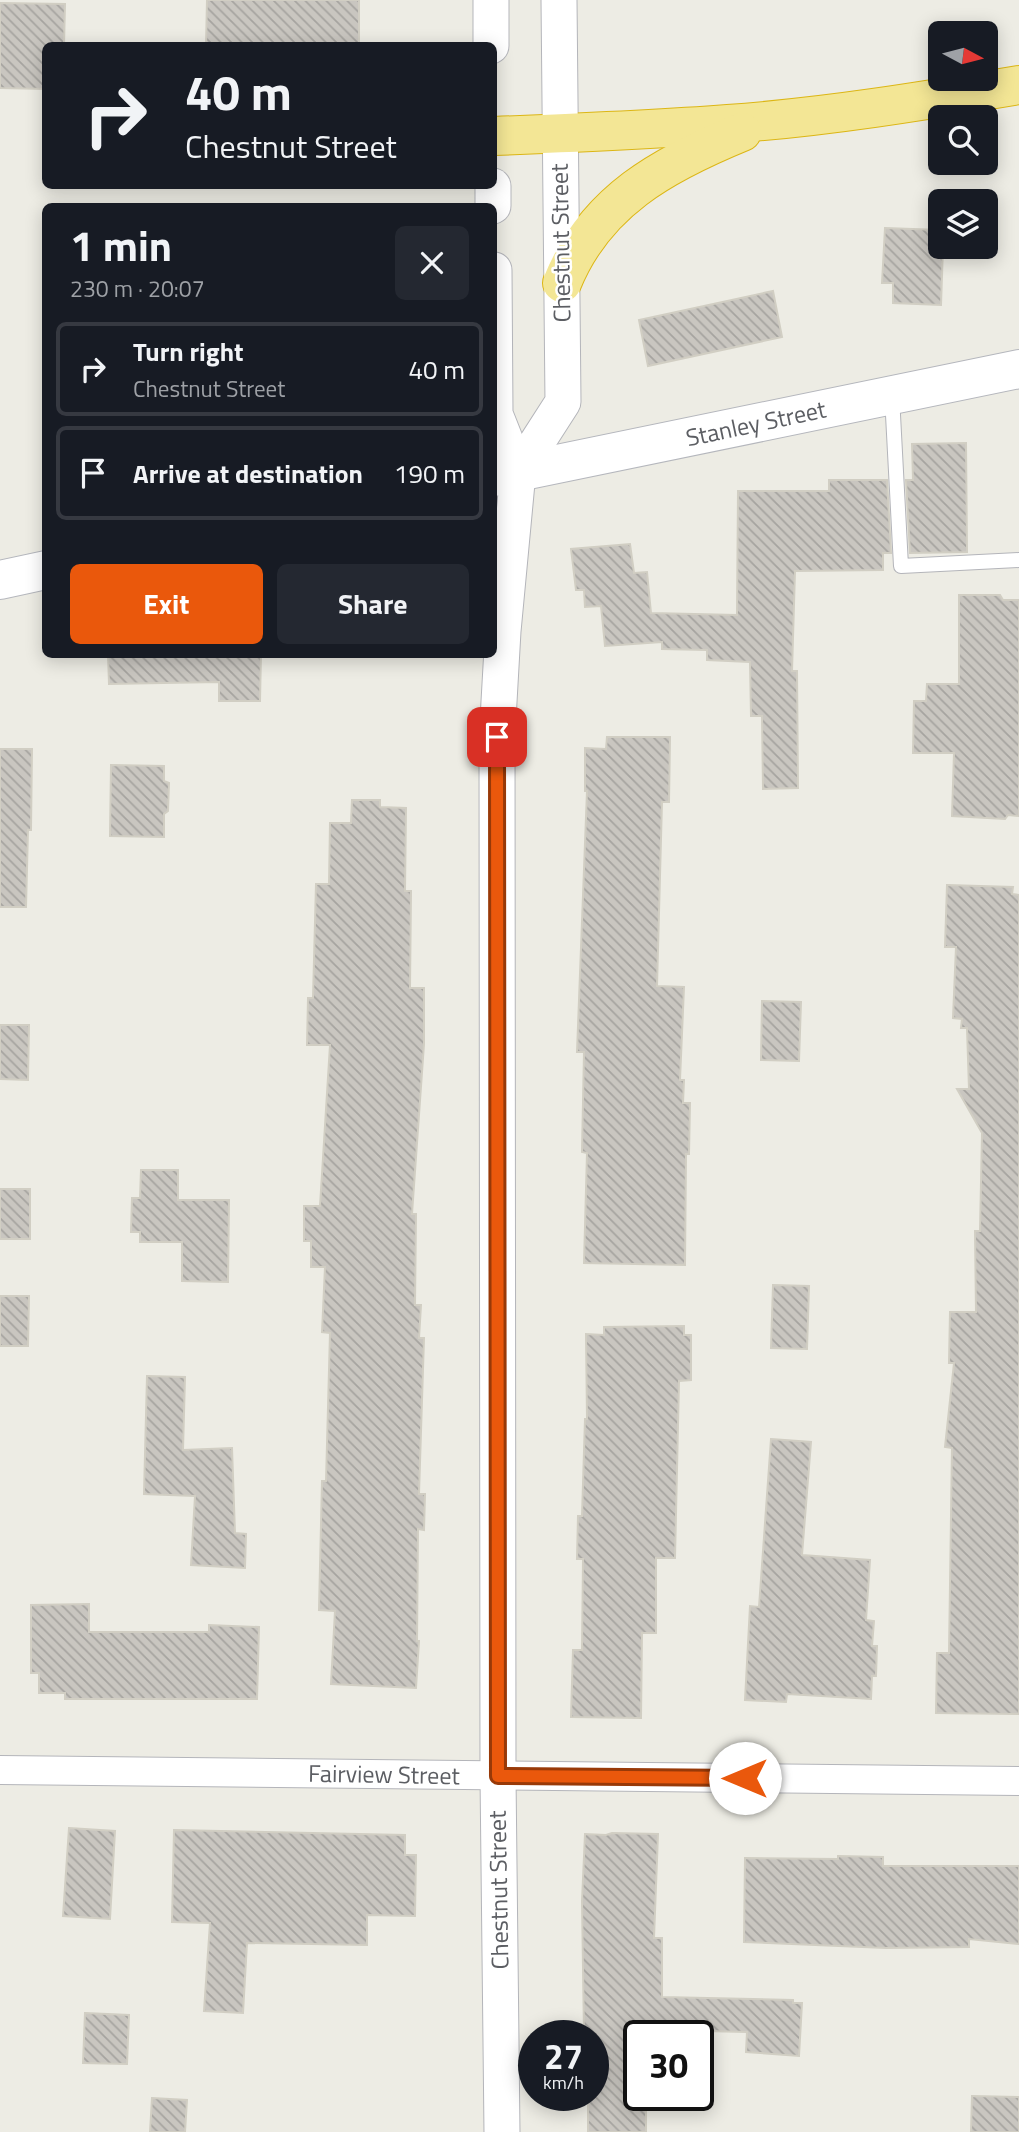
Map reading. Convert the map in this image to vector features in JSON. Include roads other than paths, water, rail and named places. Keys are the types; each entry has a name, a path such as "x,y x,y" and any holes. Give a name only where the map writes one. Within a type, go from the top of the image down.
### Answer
{"highway":[{"path":"497,136 771,120 1019,85"},
{"path":"562,283 577,251 596,224 633,189 687,157 771,120"}],"main road":[{"name":"Stanley Street","path":"506,474 1019,369"},
{"path":"0,580 42,571"}],"street":[{"path":"491,0 491,42"},
{"name":"Chestnut Street","path":"506,474 563,402 559,0"},
{"name":"Chestnut Street","path":"497,425 506,474 503,631 497,737 498,1776 502,2132"},
{"name":"Fairview Street","path":"0,1770 1019,1780"}],"lane":[{"path":"892,396 901,566 1019,560"}]}
